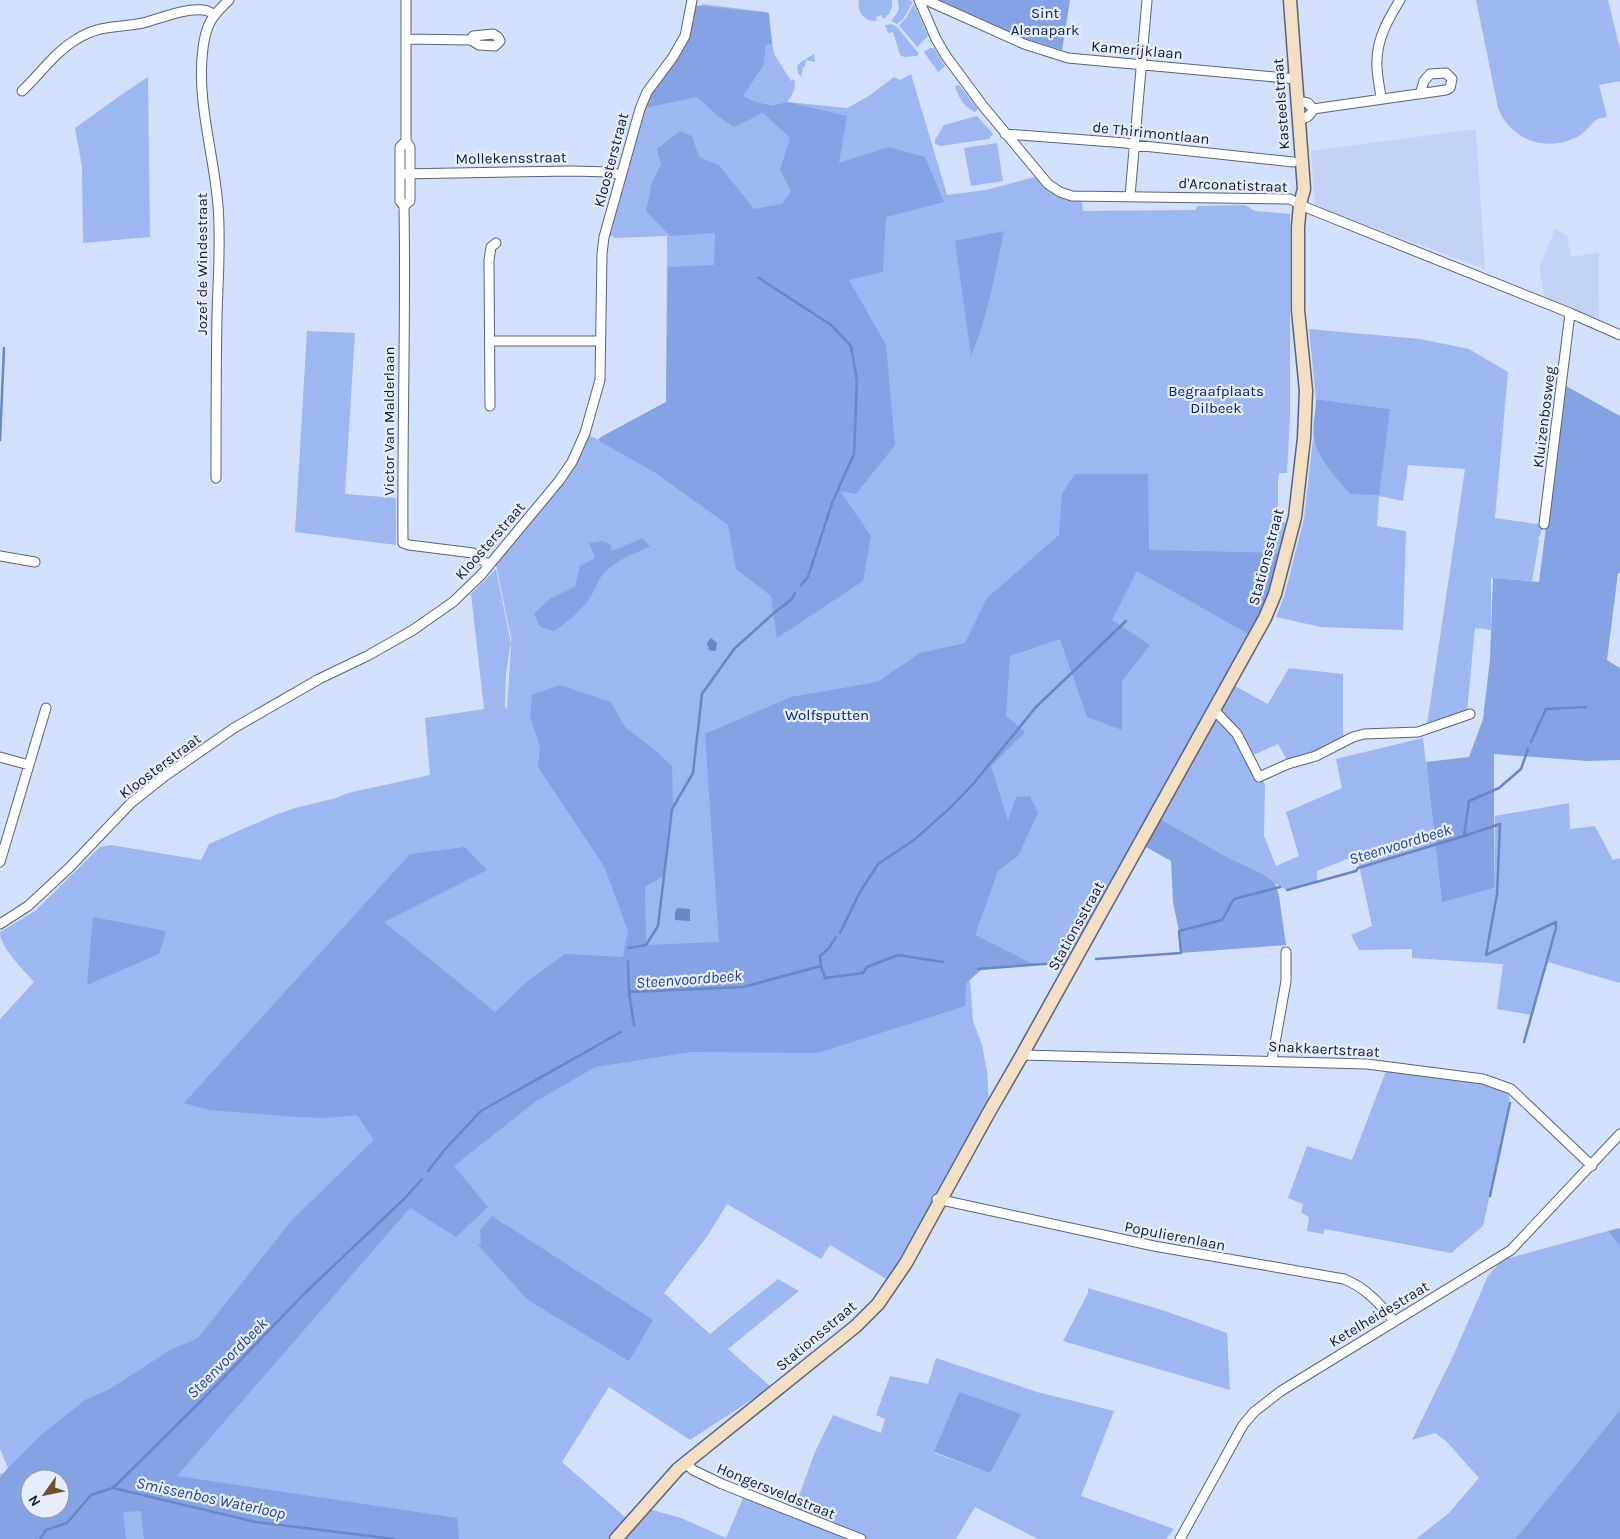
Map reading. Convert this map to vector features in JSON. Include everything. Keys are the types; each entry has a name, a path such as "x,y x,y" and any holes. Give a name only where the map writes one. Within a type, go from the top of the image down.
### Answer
{"street":[{"path":"22,91 65,48 91,32 106,27 141,23 195,10 208,11 213,14 229,0"},
{"name":"Victor Van Malderlaan","path":"406,0 406,141 410,147 405,174 410,201 404,206 403,543 408,546 473,553 486,563 491,563"},
{"name":"Kloosterstraat","path":"0,924 28,906 70,867 131,803 165,776 234,728 320,679 367,656 413,630 453,602 481,575 559,481 572,462 584,434 600,380 604,237 621,175 640,109 647,92 685,36 692,0"},
{"name":"d'Arconatistraat","path":"919,0 936,39 946,56 1005,134 1044,179 1060,192 1072,196 1290,199 1620,335"},
{"name":"Kamerijklaan","path":"926,0 1024,44 1068,58 1296,79"},
{"path":"1130,196 1147,0"},
{"name":"Kasteelstraat","path":"1290,0 1304,189 1300,204"},
{"path":"1381,99 1376,60 1380,38 1400,0"},
{"name":"Jozef de Windestraat","path":"213,14 203,47 201,69 205,118 218,206 215,378 216,478"},
{"path":"406,39 470,40"},
{"path":"1312,109 1420,94"},
{"path":"1297,101 1308,103 1312,109"},
{"path":"1299,120 1311,114 1312,109"},
{"name":"de Thirimontlaan","path":"1005,134 1126,143 1293,162"},
{"name":"Mollekensstraat","path":"405,174 572,171 609,172 621,175"},
{"name":"Stationsstraat","path":"616,1539 670,1476 856,1326 888,1291 906,1263 938,1199 1022,1055 1259,631 1271,605 1295,517 1307,411 1305,371 1298,310 1298,227 1300,204"},
{"path":"490,406 490,260 491,247 496,244"},
{"name":"Kluizenbosweg","path":"1544,524 1570,313"},
{"path":"490,341 600,341"},
{"path":"0,556 35,562"},
{"path":"0,862 2,844 46,708"},
{"path":"1215,711 1237,734 1258,777 1288,764 1316,756 1364,734 1418,732 1470,714"},
{"path":"0,756 29,765"},
{"path":"1272,1060 1286,981 1286,952"},
{"name":"Snakkaertstraat","path":"1022,1055 1272,1060 1367,1064 1483,1078 1511,1089 1592,1166"},
{"name":"Ketelheidestraat","path":"1180,1539 1236,1436 1254,1412 1281,1391 1510,1250 1592,1166 1620,1134"},
{"name":"Populierenlaan","path":"938,1199 1154,1246 1344,1279 1369,1292 1394,1321"},
{"name":"Hongersveldstraat","path":"686,1462 693,1470 722,1484 861,1539"}],"shaded area":[{"path":"1476,129 1485,269 1315,206 1311,151"},
{"path":"1555,229 1567,235 1571,257 1599,252 1599,319 1545,298 1539,269"},
{"path":"711,638 717,643 716,650 713,651 709,650 707,643"},
{"path":"677,908 690,909 690,921 675,920"}],"green space":[{"path":"859,0 892,0 892,6 888,15 883,19 882,15 876,17 877,21 872,21 865,18 860,12"},
{"path":"898,0 913,2 904,18 897,24 891,21 899,10"},
{"name":"Sint Alenapark","path":"939,0 1070,0 1062,50 1017,36"},
{"path":"1476,0 1608,0 1620,50 1620,81 1599,85 1607,117 1595,121 1585,132 1561,143 1549,144 1528,140 1510,127 1498,108"},
{"name":"Wolfsputten","path":"702,4 767,12 774,54 791,81 794,79 795,82 794,91 787,102 847,108 869,96 894,77 900,80 911,74 947,195 986,190 1035,177 1045,188 1056,195 1082,200 1083,211 1196,210 1197,206 1245,205 1255,211 1290,214 1290,416 1287,473 1279,473 1278,480 1278,522 1289,523 1281,553 1249,635 1067,963 982,969 970,980 973,1021 982,1045 987,1071 989,1104 985,1111 983,1110 888,1280 830,1245 821,1259 727,1204 708,1235 664,1293 710,1334 778,1279 799,1291 728,1349 771,1387 690,1440 609,1387 562,1462 626,1518 608,1539 0,1539 0,1474 4,1473 8,1468 0,1449 0,1019 34,982 8,952 0,932 35,911 100,847 111,845 201,860 209,844 275,815 348,793 430,775 425,718 484,709 471,594 496,569 511,644 496,565 576,464 589,435 598,440 666,402 667,236 604,237 640,109 690,44","holes":["511,647 507,710 505,706 506,674"]},
{"path":"914,4 928,36 917,47 899,25 906,18"},
{"path":"692,5 769,13 772,44 766,45 763,66 743,96 772,106 787,102 847,116 839,163 889,147 925,157 944,202 886,217 883,272 849,280 886,345 895,445 856,494 840,491 871,536 863,581 777,638 771,596 736,569 728,525 654,472 598,440 666,402 668,267 714,265 715,233 670,236 646,211 652,183 661,164 657,149 680,131 692,136 699,157 719,165 754,209 782,204 791,191 780,170 790,138 763,113 734,127 718,116 697,97 640,109 685,36"},
{"path":"892,24 897,27 919,54 917,56 904,57 900,55 893,32 888,33 885,25"},
{"path":"934,48 945,66 938,72 924,52"},
{"path":"814,54 815,62 806,60 801,77 797,66"},
{"path":"148,77 150,237 83,243 82,167 75,128"},
{"path":"959,85 978,109 975,112 960,98 955,86"},
{"path":"977,116 993,134 989,139 941,146 935,144 935,140 944,125"},
{"path":"997,143 1003,181 971,186 964,148"},
{"path":"1004,231 987,310 971,356 955,241"},
{"path":"1309,329 1420,339 1469,349 1508,372 1495,518 1543,525 1538,538 1532,581 1491,578 1491,630 1475,628 1467,711 1427,725 1465,469 1408,465 1403,501 1379,496 1377,526 1406,531 1403,630 1321,627 1276,617 1284,597 1304,519 1313,439 1329,468 1350,494 1390,409 1316,399"},
{"path":"307,331 355,333 345,494 396,498 396,545 295,532"},
{"path":"1564,385 1620,416 1620,573 1618,573 1607,660 1620,668 1620,760 1588,761 1494,754 1494,888 1442,902 1426,762 1469,757 1483,719 1490,659 1493,578 1539,582"},
{"path":"1316,399 1390,409 1379,495 1350,494 1323,460 1314,439"},
{"path":"1075,474 1148,474 1149,550 1281,553 1273,593 1250,635 1137,571 1112,620 1150,645 1122,681 1122,730 1087,717 1060,639 1010,656 1006,716 1025,732 991,766 1008,821 1016,797 1030,796 1038,813 1018,856 998,871 975,935 1035,965 982,969 966,983 965,1006 818,1053 691,1052 595,1067 535,1102 454,1166 488,1207 456,1237 410,1208 177,1476 457,1518 459,1539 144,1539 141,1511 123,1512 126,1539 0,1539 0,1478 7,1469 40,1436 85,1400 110,1389 170,1350 198,1338 292,1220 374,1140 357,1115 327,1118 297,1117 209,1110 184,1103 410,854 465,847 487,870 384,922 495,1012 528,981 565,954 623,957 628,931 604,866 538,767 540,747 530,716 532,695 560,685 611,702 625,727 672,766 673,804 664,876 645,887 646,945 719,942 705,734 791,697 877,682 920,653 965,643 987,598 1059,535 1062,494"},
{"path":"643,538 650,547 626,557 610,567 587,601 570,619 554,631 540,627 534,614 551,598 575,587 580,566 595,558 589,543 603,541 610,544 612,551"},
{"path":"1289,668 1343,674 1343,739 1315,753 1287,760 1278,744 1249,757 1265,785 1264,836 1276,866 1299,856 1286,812 1342,788 1336,759 1423,738 1442,901 1494,888 1495,816 1569,803 1570,829 1595,826 1613,860 1620,858 1620,983 1548,962 1531,1015 1497,1009 1503,964 1412,958 1412,949 1359,950 1351,935 1372,926 1357,855 1317,871 1317,882 1288,890 1280,887 1263,874 1227,857 1160,819 1233,685 1268,704"},
{"path":"1160,819 1227,857 1263,874 1275,883 1279,896 1286,945 1181,953 1173,902 1171,861 1146,847"},
{"path":"93,917 166,931 159,954 87,985"},
{"path":"1386,1071 1463,1080 1508,1091 1510,1103 1483,1226 1451,1253 1325,1229 1323,1234 1307,1231 1309,1217 1301,1213 1303,1204 1288,1198 1307,1146 1352,1160"},
{"path":"492,1216 653,1320 629,1361 528,1300 478,1245 481,1243 480,1230"},
{"path":"1620,1228 1620,1246 1608,1231"},
{"path":"1608,1231 1620,1246 1620,1410 1515,1539 1416,1539 1449,1513 1479,1478 1446,1441 1435,1433 1412,1440 1454,1354 1488,1276 1502,1260"},
{"path":"1088,1288 1165,1311 1227,1333 1230,1390 1063,1341 1088,1293"},
{"path":"936,1358 1037,1392 1114,1411 1081,1496 1174,1529 1166,1539 1038,1539 975,1507 956,1539 623,1539 649,1509 681,1518 726,1538 744,1496 792,1515 815,1452 833,1415 881,1433 885,1419 876,1415 890,1376 928,1384","holes":["959,1392 990,1473 934,1453"]},
{"path":"959,1392 1021,1414 990,1473 934,1452"},
{"path":"1620,1410 1620,1539 1515,1539"}],"waterway":[{"path":"759,278 831,325 851,346 857,381 854,454 832,503 808,577 801,585"},
{"path":"0,440 4,348"},
{"path":"629,948 646,945 658,926 672,809 693,773 702,694 734,649 792,599 795,593"},
{"path":"840,933 860,892 878,864 914,840 950,808 974,783 1036,707 1126,621"},
{"name":"Steenvoordbeek","path":"1531,742 1546,709 1586,707"},
{"name":"Steenvoordbeek","path":"1287,890 1356,871 1358,868 1464,836 1469,801 1499,788 1521,769 1528,749"},
{"path":"1464,836 1500,824 1497,894 1486,955 1556,922 1556,928 1524,1042"},
{"name":"Steenvoordbeek","path":"1096,959 1181,953 1179,931 1222,920 1234,899 1280,887"},
{"path":"821,966 820,956 829,948 836,937"},
{"name":"Steenvoordbeek","path":"634,1025 629,992 743,987 821,966 825,978 863,973 867,967 898,955 943,962"},
{"path":"628,961 629,992"},
{"name":"Steenvoordbeek","path":"978,969 1066,964"},
{"name":"Steenvoordbeek","path":"428,1171 447,1147 481,1111 621,1032"},
{"path":"1490,1196 1510,1103"},
{"name":"Steenvoordbeek","path":"40,1539 46,1530 67,1523 91,1495 113,1488 203,1399 305,1293 405,1198 422,1179"},
{"name":"Smissenbos Waterloop","path":"113,1488 256,1522 394,1539"}],"park label":[{"name":"Begraafplaats Dilbeek","path":"1216,400"}]}
